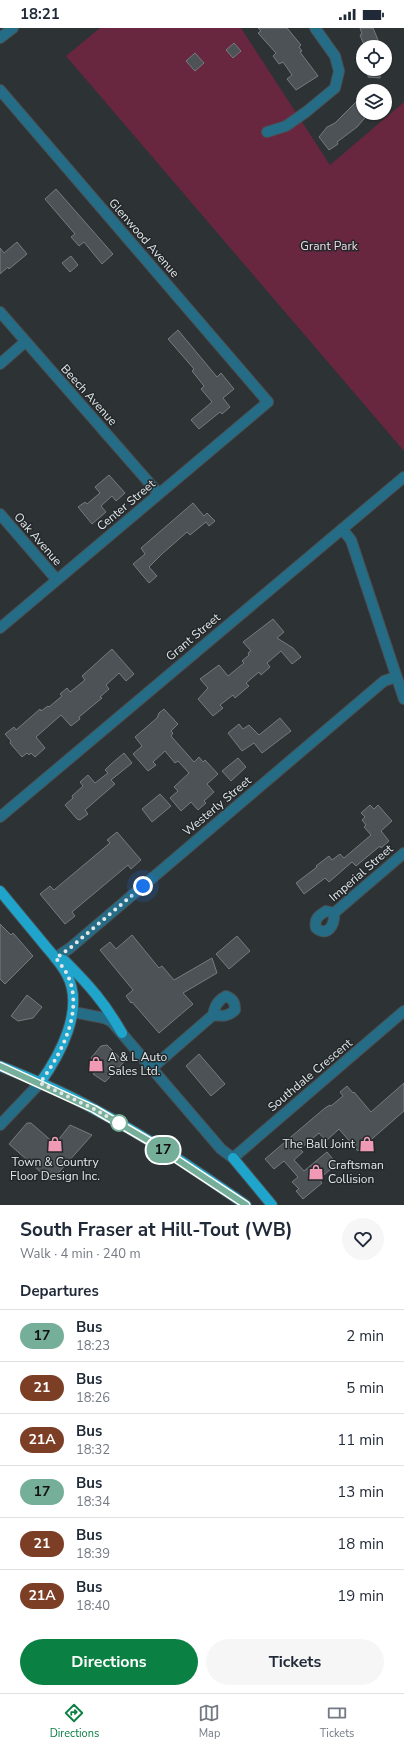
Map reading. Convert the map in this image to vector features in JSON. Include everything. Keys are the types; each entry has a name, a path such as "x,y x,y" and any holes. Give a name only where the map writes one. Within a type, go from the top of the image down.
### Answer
{"main road":[{"path":"0,891 56,958 68,976 74,1000 73,1012 66,1036 53,1065 40,1083"},
{"path":"56,958 65,961 99,997 109,1010 122,1033"},
{"path":"0,1066 94,1109 149,1141 246,1205"},
{"path":"232,1158 272,1205"}],"street":[{"path":"0,38 13,28"},
{"path":"267,132 286,126 336,88 339,71 335,56 314,28"},
{"name":"Glenwood Avenue","path":"0,90 268,402"},
{"name":"Beech Avenue","path":"0,312 159,494"},
{"path":"0,364 26,342"},
{"name":"Center Street","path":"0,628 268,402"},
{"name":"Grant Street","path":"0,817 404,477"},
{"name":"Oak Avenue","path":"0,514 57,580"},
{"path":"342,529 351,540 404,699"},
{"name":"Westerly Street","path":"56,958 70,948 384,681 396,677"},
{"name":"Imperial Street","path":"334,913 404,853"},
{"name":"Southdale Crescent","path":"232,1158 404,1011"},
{"path":"73,1012 104,1018 112,1022 222,1149 232,1158"},
{"path":"152,1068 213,1016"},
{"path":"0,1125 40,1083"}],"green space":[{"name":"Grant Park","path":"100,28 241,28 330,165 383,120 392,120 392,112 404,102 404,451 66,56"}],"building":[{"path":"258,28 287,28 301,45 299,47 302,51 300,52 318,76 296,90 287,79 292,75 283,62 279,64 273,56 276,53 258,33 261,31"},
{"path":"360,28 373,28 378,40 362,40 360,35 362,34"},
{"path":"234,43 241,51 233,58 226,50"},
{"path":"195,53 204,63 195,71 186,61"},
{"path":"380,76 380,78 368,77"},
{"path":"356,102 356,120 363,120 357,127 337,142 338,144 329,150 319,137 327,127 335,123"},
{"path":"56,189 113,254 102,264 84,242 79,246 71,237 75,234 45,199"},
{"path":"17,242 27,254 9,269 8,267 0,274 0,248 4,253"},
{"path":"71,256 78,265 70,272 62,263"},
{"path":"178,330 217,377 221,373 234,389 223,398 230,407 222,414 220,412 199,429 191,420 212,402 201,389 204,386 192,371 194,369 168,339"},
{"path":"109,475 125,493 116,501 112,496 101,506 106,512 92,524 78,507 85,502 87,504 100,493 95,487"},
{"path":"193,503 204,516 207,513 215,521 209,526 206,522 190,535 187,532 162,554 149,567 157,576 149,583 133,564 145,554 141,548"},
{"path":"273,619 284,632 277,638 293,648 301,657 292,664 281,651 267,663 270,667 261,675 259,672 246,683 249,686 235,698 233,695 220,705 223,708 213,716 198,699 208,688 200,679 219,665 228,676 244,663 242,661 251,651 243,642"},
{"path":"112,649 134,674 126,681 119,673 106,685 109,689 100,697 102,698 79,717 80,719 71,726 61,715 36,737 45,748 35,757 31,753 29,755 27,753 22,757 10,743 11,741 5,734 14,727 16,730 40,709 41,711 48,706 49,707 62,696 60,694 67,688 70,692 85,680 82,676"},
{"path":"164,709 178,724 171,731 173,733 171,736 194,762 199,757 203,762 205,760 218,774 207,784 214,792 204,801 206,803 198,810 191,802 181,811 170,798 178,791 174,787 189,773 178,761 175,763 165,751 153,762 156,765 148,771 133,754 142,746 135,737 157,718 159,713"},
{"path":"280,718 291,731 262,753 254,743 242,751 228,733 239,724 243,729 249,725 259,735"},
{"path":"124,753 132,763 111,780 115,784 85,810 88,814 80,820 77,819 65,805 83,786 80,782 88,775 95,783 108,773 105,770"},
{"path":"238,758 246,767 231,781 222,771"},
{"path":"160,794 171,806 152,822 142,809"},
{"path":"370,805 374,809 378,805 392,821 381,831 389,841 381,848 380,846 356,866 352,862 329,882 325,878 304,894 296,883 329,856 332,860 340,854 344,858 371,835 364,827 366,825 362,820 365,817 361,813"},
{"path":"117,832 141,860 131,869 128,865 72,912 75,916 65,924 40,894 50,886 54,890 110,843 107,840"},
{"path":"0,924 11,935 13,933 33,956 5,984 0,979"},
{"path":"132,935 159,968 162,966 174,980 212,958 217,973 183,993 193,1004 159,1033 126,996 133,990 100,950 110,942 116,949"},
{"path":"237,936 250,951 229,969 216,954"},
{"path":"27,995 42,1007 33,1018 18,1021 11,1016"},
{"path":"107,1045 124,1062 105,1082 93,1074 96,1072 95,1062 91,1058 101,1046"},
{"path":"199,1054 225,1084 211,1096 186,1066"},
{"path":"404,1083 404,1111 358,1151 339,1129 326,1141 319,1133 300,1149 303,1152 294,1160 304,1171 327,1152 337,1164 319,1179 322,1183 303,1199 296,1191 299,1189 292,1182 298,1177 284,1161 274,1169 265,1159 325,1108 330,1105 331,1106 343,1096 340,1092 347,1086 371,1112"},
{"path":"27,1123 31,1123 55,1144 70,1125 92,1135 51,1181 9,1144"}],"bus line":[{"name":"17","path":"0,1066 60,1092 94,1109 149,1141 246,1205"}],"place":[{"name":"A & L Auto Sales Ltd.","path":"96,1064"},
{"name":"Town & Country Floor Design Inc.","path":"55,1144"},
{"name":"The Ball Joint","path":"367,1144"},
{"name":"Craftsman Collision","path":"316,1172"}],"route":[{"path":"119,1123 122,1125 94,1109 40,1083 53,1065 66,1036 73,1012 74,1000 68,976 56,958 70,948 143,886"}]}
